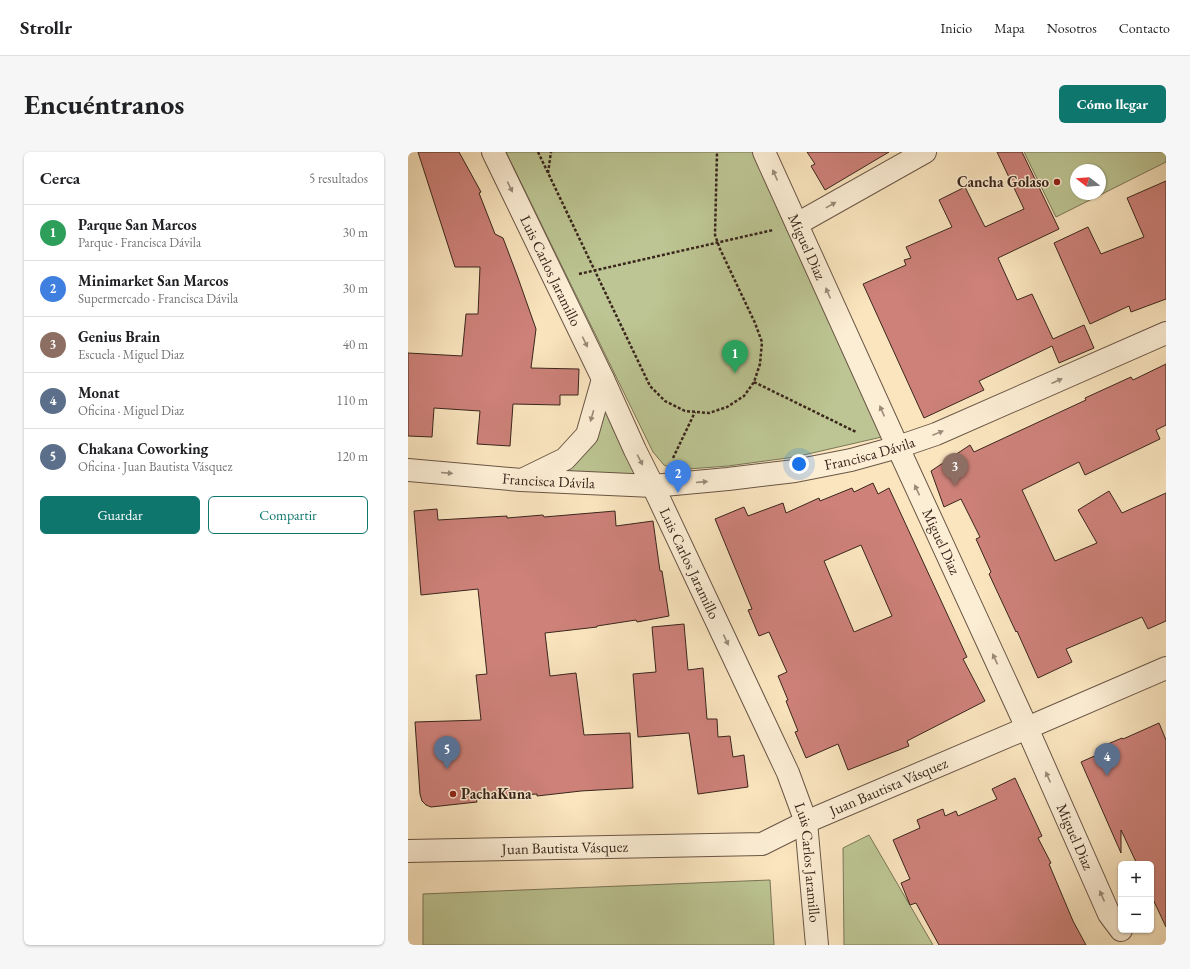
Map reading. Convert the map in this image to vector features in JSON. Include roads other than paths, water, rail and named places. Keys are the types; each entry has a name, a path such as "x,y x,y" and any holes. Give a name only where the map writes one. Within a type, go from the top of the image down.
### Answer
{"street":[{"name":"Luis Carlos Jaramillo","path":"493,152 603,379 635,450 657,486 788,773 806,822 817,945"},
{"name":"Miguel Diaz","path":"764,152 797,224 894,448 1027,728 1109,914 1118,926"},
{"path":"797,224 925,152"},
{"name":"Francisca Dávila","path":"408,470 522,480 657,486 795,471 851,460 894,448 942,431 1166,332"},
{"path":"522,480 565,459 587,435 603,379"},
{"name":"Juan Bautista Vásquez","path":"408,851 762,844 806,822 1166,668"},
{"name":"Miguel Diaz","path":"1123,933 1132,945"}],"place":[{"name":"Cancha Golaso","path":"1057,182"},
{"name":"Parque San Marcos","path":"735,373"},
{"name":"Genius Brain","path":"955,486"},
{"name":"Minimarket San Marcos","path":"678,493"},
{"name":"Chakana Coworking","path":"447,769"},
{"name":"Monat","path":"1107,776"},
{"name":"PachaKuna","path":"453,794"}]}
